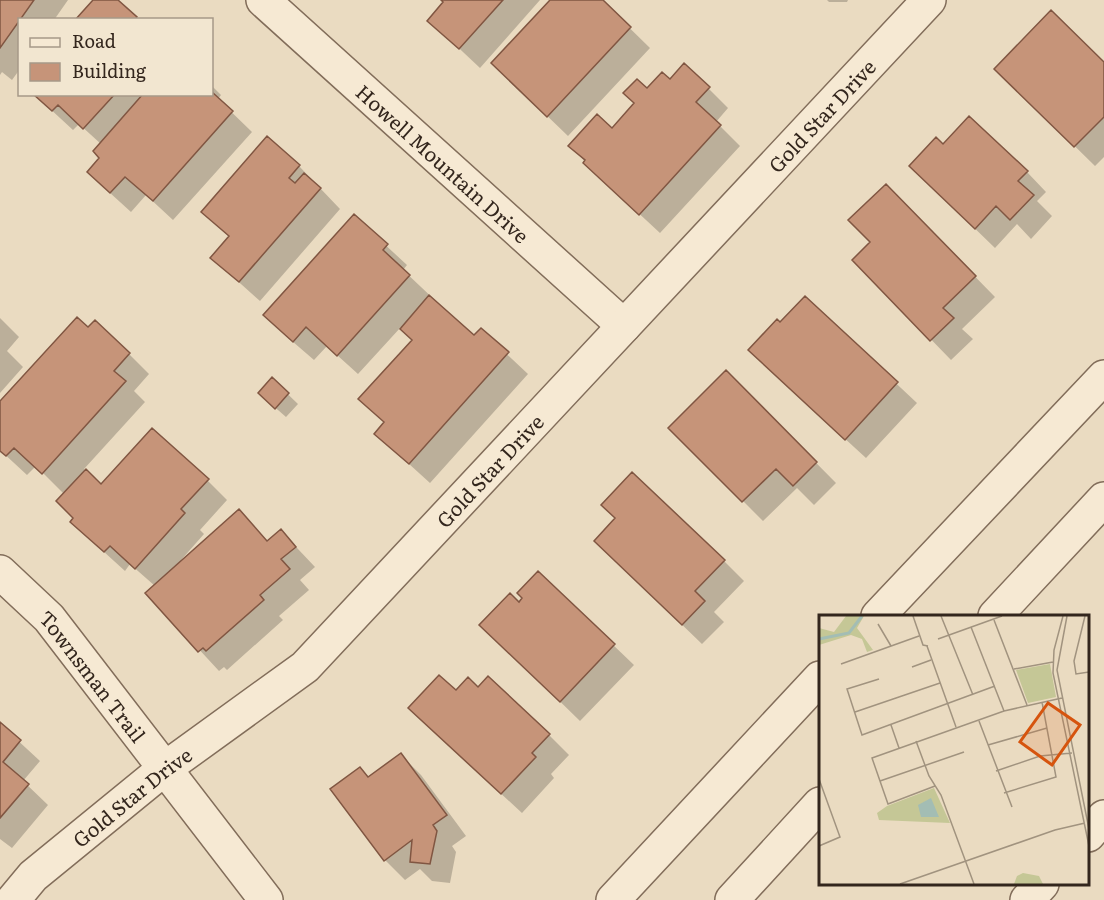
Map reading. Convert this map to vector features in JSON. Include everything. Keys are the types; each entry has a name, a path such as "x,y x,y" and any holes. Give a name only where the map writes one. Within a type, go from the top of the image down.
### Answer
{"street":[{"name":"Howell Mountain Drive","path":"263,0 624,326"},
{"name":"Gold Star Drive","path":"13,900 33,876 164,769 305,667 929,0"},
{"path":"879,615 1104,377"},
{"path":"996,615 1104,499"},
{"name":"Townsman Trail","path":"0,572 49,618 98,678 164,769 266,900"},
{"path":"613,900 819,679"},
{"path":"732,900 819,805"},
{"path":"1089,834 1104,817"},
{"path":"1027,900 1041,885"}],"building":[{"path":"0,0 34,0 21,18 18,18 18,23 0,48"},
{"path":"93,0 118,0 137,17 136,18 77,18"},
{"path":"441,0 503,0 459,49 427,21 443,2"},
{"path":"550,0 603,0 631,27 547,117 491,63"},
{"path":"1051,10 1104,62 1104,117 1074,147 994,69"},
{"path":"684,63 710,87 696,102 721,125 639,215 583,163 585,160 568,146 597,114 612,128 634,103 623,93 637,79 647,88 662,72 670,79"},
{"path":"213,93 233,111 153,201 125,177 110,193 87,172 99,158 93,151 141,96 213,96"},
{"path":"35,96 113,96 83,129 58,105 52,111"},
{"path":"969,116 1028,171 1018,181 1034,195 1010,220 996,206 975,229 909,166 936,137 943,144"},
{"path":"267,136 300,165 289,178 295,183 304,173 321,188 239,282 210,258 229,236 201,212"},
{"path":"886,184 976,276 943,308 954,318 930,341 852,260 870,242 848,220"},
{"path":"354,214 388,244 383,250 410,275 337,356 306,327 293,342 263,315"},
{"path":"429,295 474,335 481,328 509,352 409,464 374,434 384,422 358,399 412,340 400,329"},
{"path":"805,296 898,382 845,440 748,350 777,319 780,322"},
{"path":"77,317 88,327 95,320 130,353 114,371 126,381 42,474 14,448 6,456 0,451 0,401"},
{"path":"726,370 817,462 793,486 776,469 742,502 668,428"},
{"path":"272,377 289,393 275,409 258,393"},
{"path":"152,428 209,479 181,509 185,513 135,569 110,546 104,552 70,522 73,518 56,501 86,469 101,484"},
{"path":"632,472 725,560 695,591 705,601 682,625 594,541 615,518 601,505"},
{"path":"239,509 267,541 281,529 296,547 281,559 290,569 260,595 264,600 206,651 203,648 198,652 145,593"},
{"path":"538,571 615,644 560,702 479,625 510,593 519,602 522,598 517,593"},
{"path":"439,675 456,690 468,677 478,687 488,676 550,734 532,753 536,757 501,794 408,708"},
{"path":"0,722 21,740 3,762 29,784 0,818"},
{"path":"401,753 447,815 433,825 437,831 430,864 410,862 412,840 384,861 330,789 360,767 368,777"}]}
